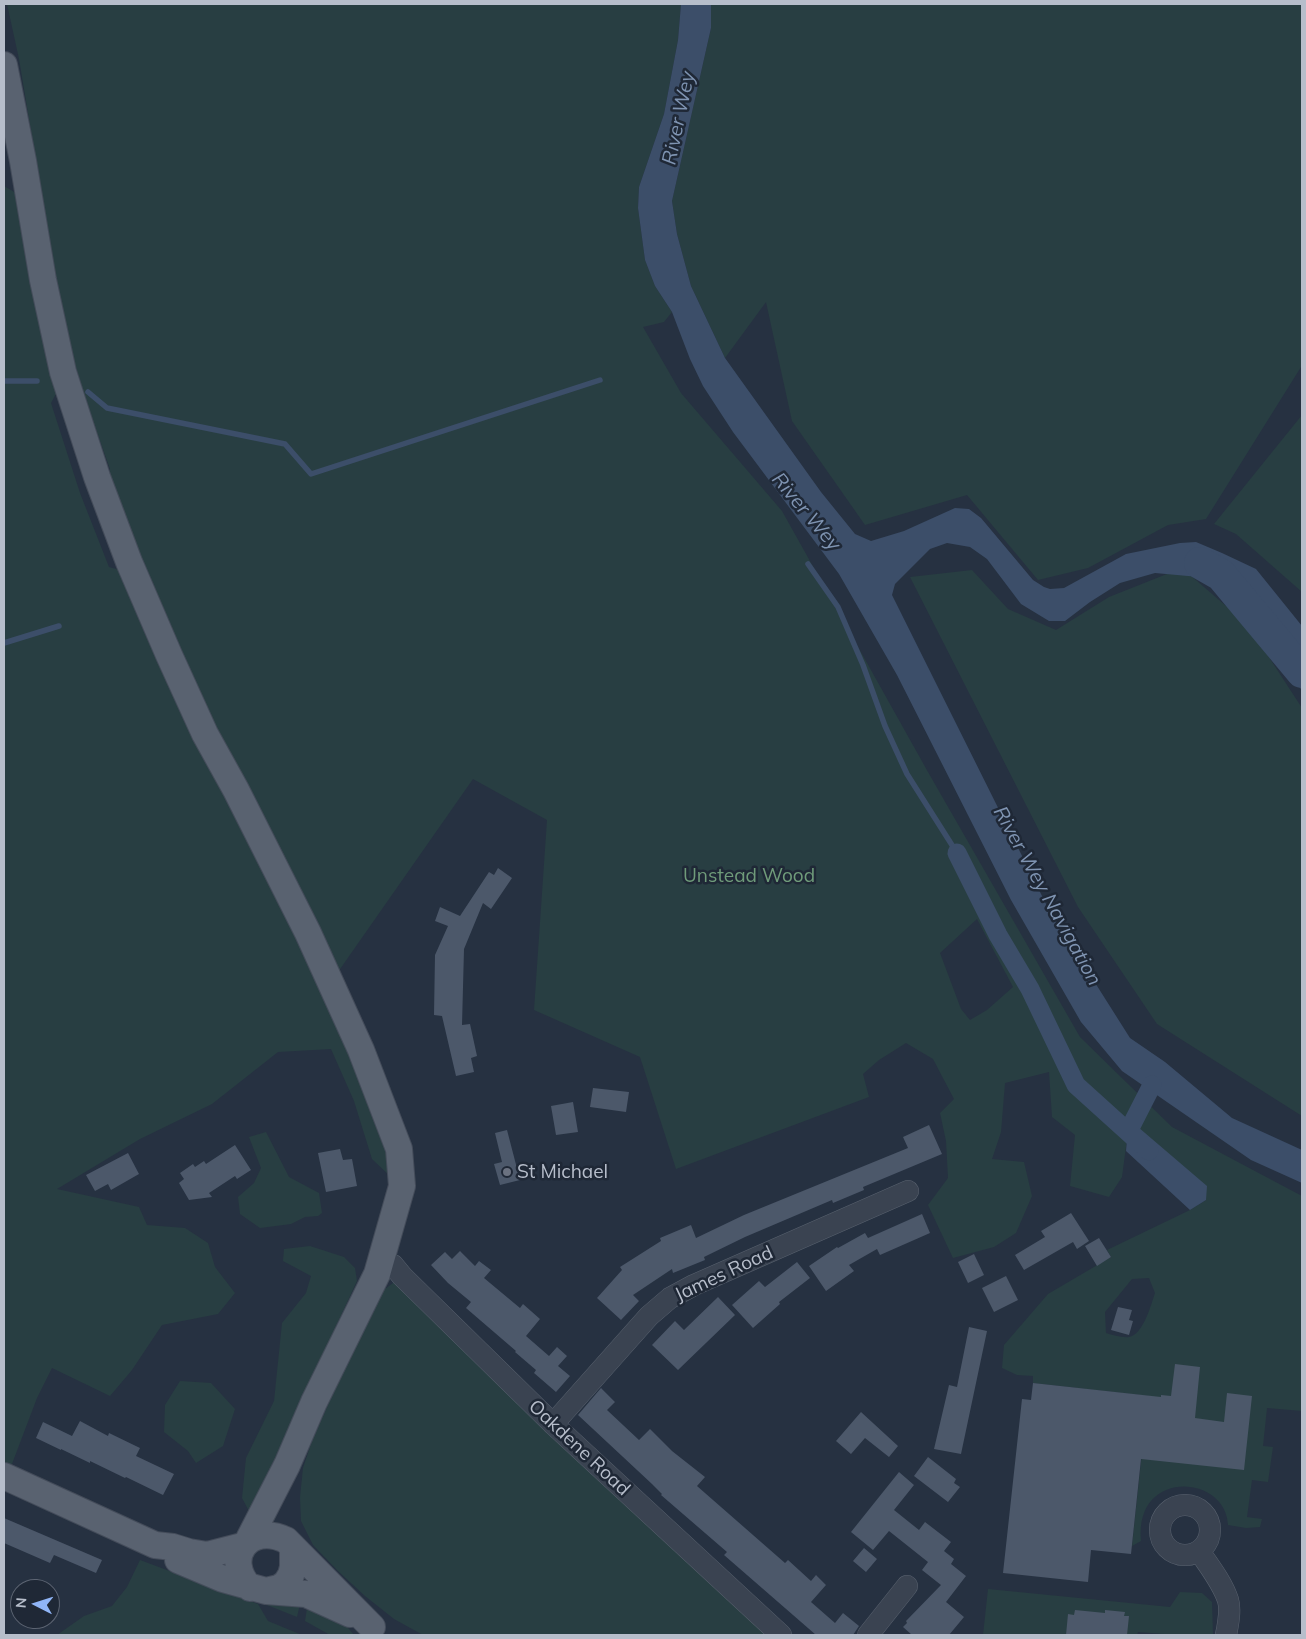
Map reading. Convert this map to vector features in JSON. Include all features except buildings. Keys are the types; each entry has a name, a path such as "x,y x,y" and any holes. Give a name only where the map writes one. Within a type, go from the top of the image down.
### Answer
{"main road":[{"path":"4,65 23,161 43,280 63,372 97,477 129,562 173,664 206,734 308,933 362,1050 399,1149 402,1186 377,1274 314,1402 287,1465 239,1558 240,1571 244,1580 258,1589 278,1588 291,1576 294,1567 283,1516 287,1465"},
{"path":"4,1476 155,1545 172,1557 223,1579 258,1589 306,1594 341,1609 380,1631"},
{"path":"155,1545 207,1555 246,1543 258,1536 278,1536 290,1544 380,1631"}],"street":[{"name":"James Road","path":"552,1424 649,1316 670,1298 694,1285 908,1191"},
{"name":"Oakdene Road","path":"380,1260 393,1265 552,1424 781,1635"},
{"path":"1199,1551 1216,1576 1229,1601 1226,1635"},
{"path":"868,1635 908,1586"}],"green space":[{"name":"Unstead Wood","path":"7,4 681,4 678,40 664,114 639,187 638,208 645,260 655,286 672,312 664,322 643,327 681,393 782,511 928,772 1080,1037 1172,1127 1302,1196 1302,1411 1267,1408 1263,1446 1273,1447 1268,1482 1252,1480 1247,1517 1262,1519 1260,1527 1246,1528 1228,1525 1223,1508 1213,1496 1198,1488 1181,1486 1165,1490 1151,1501 1143,1517 1141,1541 1132,1546 1148,1396 1033,1383 1033,1376 1017,1375 1002,1368 1004,1345 1048,1294 1111,1257 1107,1250 1190,1210 1206,1200 1127,1139 1122,1177 1109,1197 1070,1186 1075,1135 1052,1117 1049,1072 1005,1083 1001,1132 992,1159 1024,1162 1032,1196 1016,1233 994,1247 953,1258 928,1205 948,1178 946,1141 940,1113 954,1099 933,1059 906,1043 879,1060 863,1074 869,1097 676,1169 640,1057 534,1010 547,820 473,779 338,972 210,719 107,485 110,469 73,358 58,293 19,59","holes":["977,919 1013,987 987,1010 970,1020 961,1009 940,953","1149,1278 1155,1293 1146,1319 1138,1331 1129,1337 1106,1333 1105,1312 1132,1279"]},
{"path":"711,4 1302,4 1302,368 1206,519 1168,525 1088,568 1038,580 967,495 865,525 792,421 766,302 725,358 691,286 677,234 672,201 711,28"},
{"path":"4,186 16,193 57,392 51,403 80,493 109,567 120,570 230,805 297,931 386,1142 391,1177 372,1159 354,1101 331,1049 278,1052 212,1104 140,1139 57,1189 139,1207 147,1225 185,1228 208,1243 215,1267 235,1293 218,1314 162,1325 132,1370 110,1396 52,1368 37,1398 4,1485"},
{"path":"1302,415 1302,592 1236,534 1214,524"},
{"path":"1182,568 1248,625 1302,708 1302,1116 1157,1024 1078,907 910,577 972,570 1008,609 1056,630 1109,597"},
{"path":"266,1132 289,1177 319,1193 322,1213 318,1216 305,1217 291,1224 260,1228 240,1214 238,1197 254,1183 261,1168 249,1137"},
{"path":"310,1246 344,1257 355,1268 357,1281 250,1513 242,1498 246,1458 274,1401 282,1323 306,1293 311,1276 283,1261 284,1249"},
{"path":"393,1283 409,1290 772,1635 423,1635 394,1619 338,1571 313,1545 301,1521 300,1497 303,1468 312,1441 347,1362 381,1292"},
{"path":"180,1381 211,1383 235,1409 223,1446 196,1463 188,1451 164,1432 165,1405"},
{"path":"140,1560 258,1604 268,1621 302,1635 57,1635 84,1616 112,1606 127,1587"},
{"path":"988,1589 1170,1607 1180,1592 1202,1593 1212,1602 1213,1635 1138,1632 1137,1635 983,1635"},
{"path":"292,1599 301,1600 297,1617 267,1605"},
{"path":"308,1602 344,1623 354,1635 330,1635 305,1621"}],"water":[{"path":"681,4 711,4 711,28 672,201 677,234 691,286 725,358 821,492 855,534 871,541 904,531 955,508 969,509 981,518 1033,580 1050,589 1064,588 1126,554 1180,543 1196,542 1256,569 1302,626 1302,691 1256,607 1247,597 1210,578 1155,573 1120,583 1065,621 1049,621 1021,604 987,559 970,547 947,543 930,549 895,584 892,595 1049,910 1130,1038 1165,1062 1232,1118 1302,1150 1302,1183 1251,1160 1122,1071 1081,1022 1011,900 897,675 839,574 733,432 703,386 690,359 672,312 655,286 645,260 638,208 639,187 664,114 678,40"},
{"path":"1138,1127 1207,1186 1206,1200 1190,1210 1126,1151 1127,1139"}],"waterway":[{"path":"88,392 107,408 285,444 311,474 600,380"},
{"path":"4,381 37,381"},
{"name":"River Wey","path":"1200,563 1221,575 1302,672"},
{"path":"808,564 838,607 863,665 885,726 907,774 957,853"},
{"path":"4,643 59,626"},
{"path":"957,853 998,935 1030,989 1076,1085 1149,1151"},
{"path":"1128,1132 1152,1085"}],"place":[{"name":"St Michael","path":"507,1172"}],"water label":[{"name":"River Wey Navigation","path":"1047,896"}]}
